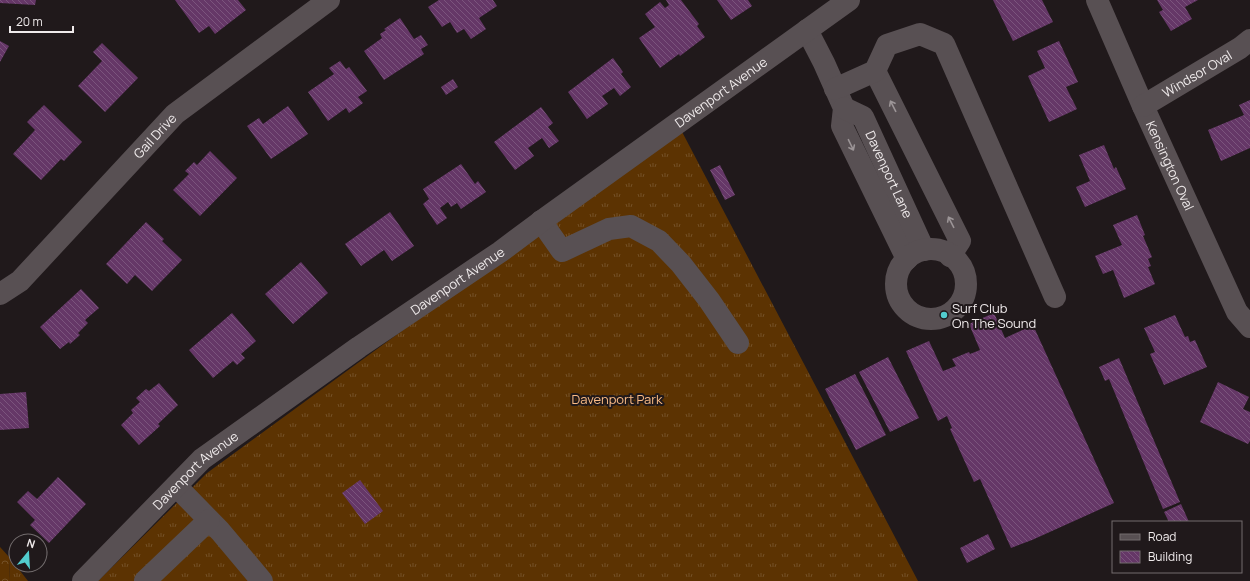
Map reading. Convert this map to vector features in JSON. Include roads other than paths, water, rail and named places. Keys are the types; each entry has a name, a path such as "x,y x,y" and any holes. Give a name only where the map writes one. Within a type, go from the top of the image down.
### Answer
{"street":[{"name":"Davenport Avenue","path":"94,577 202,459 358,347 500,252 848,0"},
{"name":"Kensington Oval","path":"1097,0 1143,106 1237,312 1250,327"},
{"name":"Gail Drive","path":"0,294 20,281 175,114 320,3"},
{"name":"Davenport Lane","path":"807,30 844,108 842,126 915,254"},
{"path":"835,88 875,71 887,45 920,34 944,44 1055,297"},
{"name":"Windsor Oval","path":"1143,106 1240,48 1250,40"},
{"path":"875,71 960,241 950,256"},
{"path":"541,221 562,251 609,229 631,226 659,240 681,264 709,300 738,343"},
{"path":"936,250 947,253 956,260 963,270 966,282 965,294 960,304 952,313 941,318 930,320 918,317 908,311 900,302 896,291 896,280 900,268 915,254 936,250"},
{"path":"176,486 220,530 262,581"},
{"path":"145,581 209,520"}],"place":[{"name":"Surf Club On The Sound","path":"944,315"}],"park label":[{"name":"Davenport Park","path":"617,399"}]}
